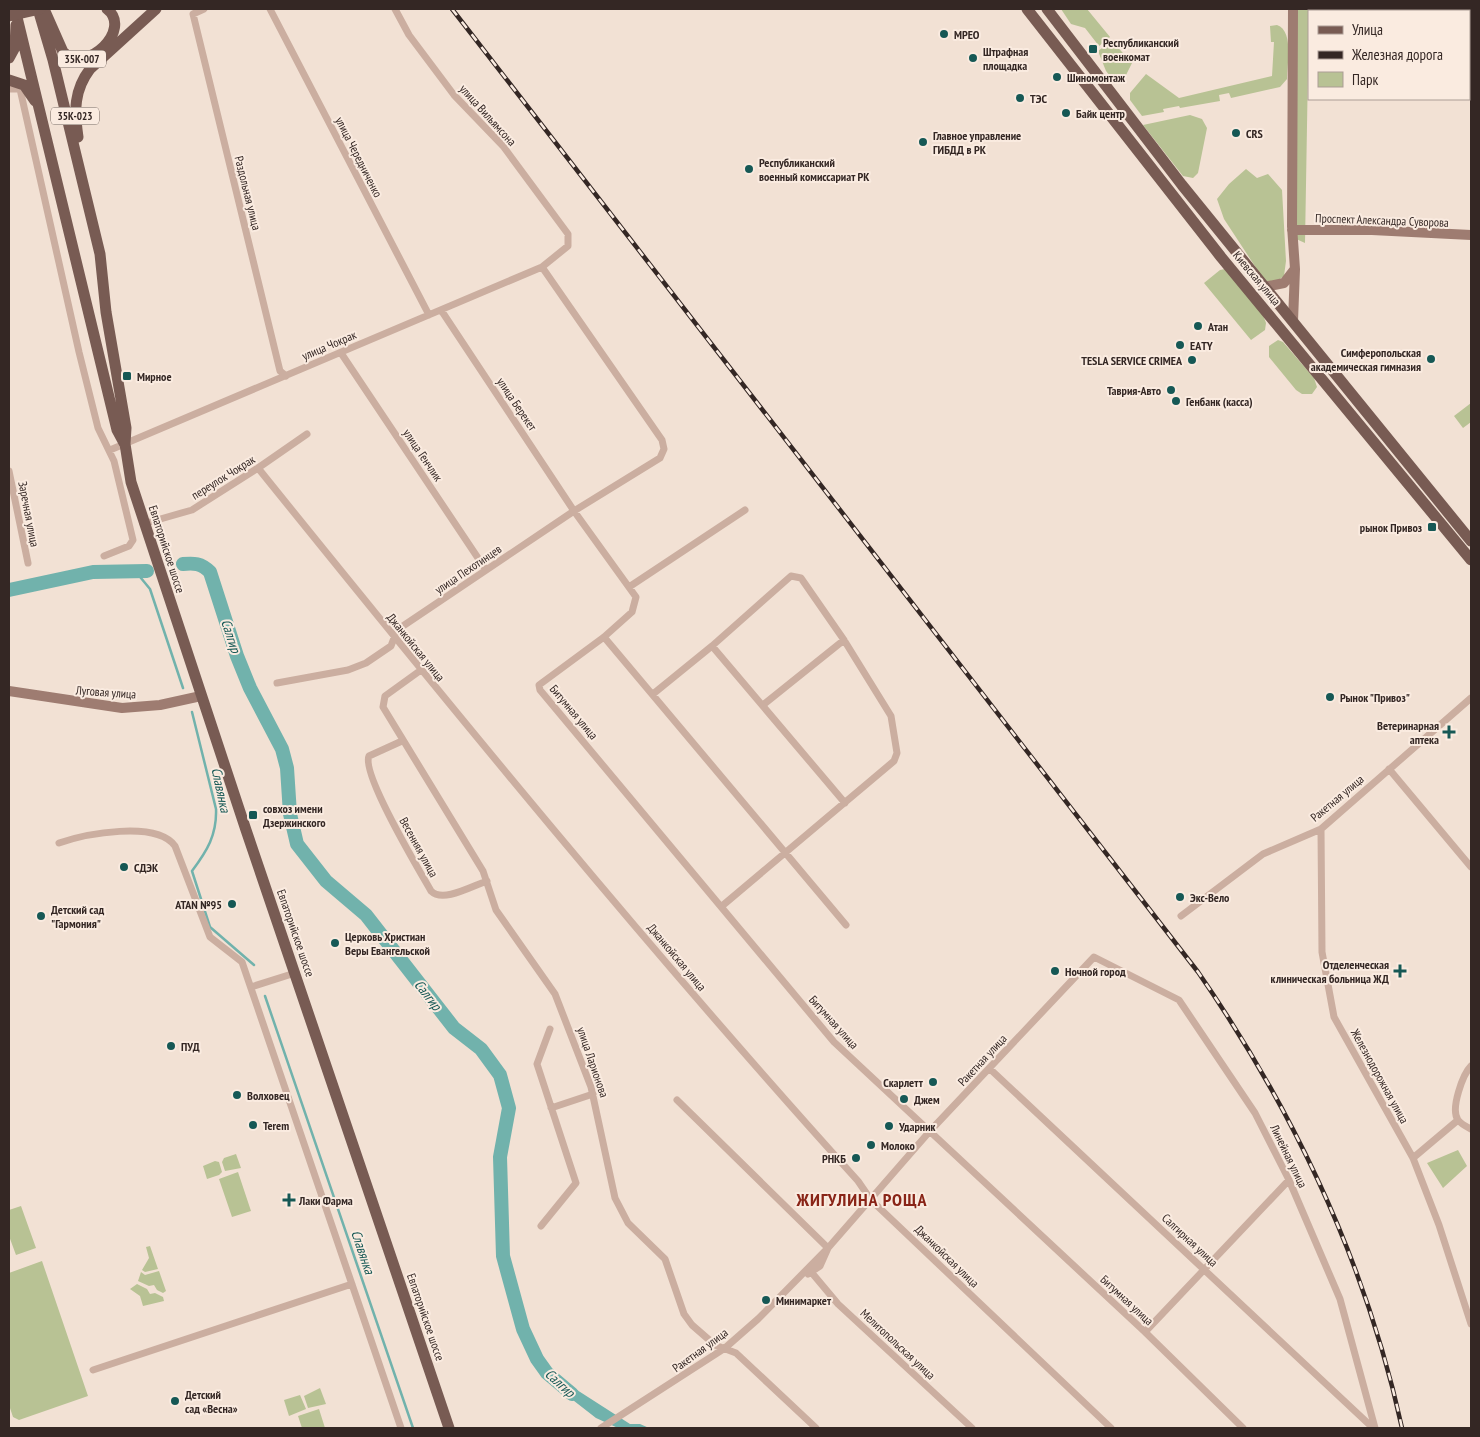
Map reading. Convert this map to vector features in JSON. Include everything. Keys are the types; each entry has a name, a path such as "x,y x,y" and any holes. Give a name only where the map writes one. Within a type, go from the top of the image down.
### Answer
{"main road":[{"path":"9,58 16,40 13,12 39,9"},
{"name":"Евпаторийское шоссе","path":"39,9 100,254 106,312 126,428 125,444 131,482 201,696 450,1428"},
{"name":"35К-007","path":"44,9 63,52 68,57 81,59 99,49 110,39 115,27 115,20 107,9"},
{"name":"35К-023","path":"100,254 78,136 76,117 77,94 83,78 90,69 156,9"},
{"name":"Киевская улица","path":"1027,9 1222,257 1471,560"},
{"name":"Киевская улица","path":"1046,9 1264,287 1471,541"},
{"path":"1293,9 1292,230 1295,269 1293,321"},
{"name":"Евпаторийское шоссе","path":"13,12 39,109 114,420 125,444"},
{"path":"9,80 24,85 39,109"},
{"path":"1103,106 1114,97"},
{"name":"Проспект Александра Суворова","path":"1292,230 1372,230 1471,235"},
{"path":"1264,287 1284,283 1295,269"},
{"name":"Луговая улица","path":"9,691 122,708 160,705 201,696"}],"street":[{"name":"Раздольная улица","path":"204,9 193,14 280,372 286,376"},
{"name":"улица Чередниченко","path":"270,9 429,315"},
{"name":"улица Вильямсона","path":"395,9 409,34 454,95 503,146 568,234"},
{"path":"9,89 20,89 98,428 110,450 133,540 129,546 104,556"},
{"name":"улица Чокрак","path":"110,450 542,267 568,246 568,234"},
{"name":"улица Пехотинцев","path":"277,683 348,670 366,663 391,646 397,630 574,511 660,458 664,449 662,440 542,267"},
{"name":"улица Берекет","path":"441,310 574,511 636,597 636,603"},
{"name":"улица Генчлик","path":"341,353 486,570"},
{"name":"переулок Чокрак","path":"144,524 192,510 307,434"},
{"name":"Джанкойская улица","path":"258,468 394,638 757,1069 858,1181 871,1200 1111,1428"},
{"name":"Заречная улица","path":"9,471 28,562"},
{"path":"629,587 745,510"},
{"path":"653,694 712,646 793,575 800,578 844,640 891,716 897,753 894,761 722,906"},
{"name":"Битумная улица","path":"636,603 632,612 604,637 539,685 538,688 834,1042 1145,1332 1243,1428"},
{"path":"604,637 846,925"},
{"path":"762,705 844,640"},
{"path":"712,646 844,803"},
{"name":"улица Ларионова","path":"421,670 383,699 384,710 483,871 496,910 556,994 593,1094 615,1198 628,1223 666,1259 684,1314 692,1325 715,1345 736,1353 816,1428"},
{"name":"Ракетная улица","path":"1181,916 1263,854 1321,829 1471,698"},
{"name":"Весенняя улица","path":"402,741 368,759 367,765 386,810 434,894 445,896 487,881"},
{"path":"1389,769 1471,867"},
{"name":"Железнодорожная улица","path":"1321,829 1322,952 1334,1017 1412,1158 1439,1225 1471,1324"},
{"path":"59,843 76,837 144,832 169,838 176,846 210,937 242,962 401,1428"},
{"name":"Ракетная улица","path":"601,1428 629,1412 725,1348 801,1277 930,1131 1094,957"},
{"name":"Линейная улица","path":"1094,957 1179,1000 1255,1113 1289,1180 1340,1299 1374,1428"},
{"path":"251,987 295,973"},
{"path":"541,1226 576,1183 537,1064 550,1029"},
{"path":"1471,1066 1461,1081 1456,1112 1458,1120 1471,1129"},
{"name":"Салгирная улица","path":"990,1069 1374,1428"},
{"path":"551,1108 593,1094"},
{"path":"677,1100 828,1248"},
{"path":"1412,1158 1458,1120"},
{"path":"1145,1332 1289,1180"},
{"name":"Ракетная улица","path":"801,1277 812,1273 820,1266 828,1248"},
{"name":"Мелитопольская улица","path":"812,1273 838,1304 972,1428"},
{"path":"93,1370 352,1284"}],"green space":[{"path":"1061,9 1087,9 1110,37 1099,46 1085,28 1071,24"},
{"path":"1295,9 1309,9 1305,243 1294,238"},
{"path":"1277,25 1282,28 1288,41 1287,79 1280,87 1231,98 1229,93 1219,95 1220,101 1163,109 1164,112 1142,116 1130,100 1130,93 1146,74 1179,98 1272,76 1274,42 1271,42 1270,26"},
{"path":"1112,41 1132,63 1126,75 1115,82 1106,71 1098,51"},
{"path":"1190,115 1202,119 1207,128 1198,173 1193,178 1183,176 1143,125"},
{"path":"1246,169 1257,178 1268,174 1282,190 1286,261 1284,276 1277,281 1266,283 1224,219 1217,199 1229,184"},
{"path":"1225,269 1263,315 1266,323 1265,330 1251,340 1204,283 1220,270"},
{"path":"1278,340 1283,342 1314,378 1317,387 1312,394 1302,394 1296,390 1269,357 1269,346"},
{"path":"1471,403 1471,422 1463,428 1454,416"},
{"path":"1458,1150 1467,1166 1443,1188 1427,1163"},
{"path":"236,1154 241,1168 225,1171 222,1162 224,1158"},
{"path":"215,1161 219,1162 222,1172 207,1179 203,1166"},
{"path":"238,1172 251,1211 232,1217 219,1179"},
{"path":"21,1206 36,1248 16,1255 9,1236 9,1210"},
{"path":"150,1246 158,1269 145,1272 142,1270 149,1258 146,1247"},
{"path":"42,1261 88,1396 19,1420 13,1417 9,1405 9,1273"},
{"path":"159,1271 166,1291 163,1293 157,1290 154,1285 149,1286 138,1281 141,1272 145,1275"},
{"path":"137,1284 147,1289 150,1294 155,1293 163,1297 164,1301 143,1306 140,1296 130,1289"},
{"path":"320,1388 326,1404 308,1408 304,1396"},
{"path":"300,1395 306,1409 289,1416 284,1400"},
{"path":"319,1409 325,1428 302,1428 298,1416"}],"water":[{"path":"563,1381 630,1424 640,1424 649,1428 618,1428 596,1418 551,1383"}],"waterway":[{"name":"Салгир","path":"183,564 197,564 210,572 237,656 250,688 282,749 287,768 290,814 297,844 326,881 366,915 454,1028 481,1049 500,1075 509,1108 500,1157 503,1256 523,1329 537,1359 547,1373 572,1394"},
{"name":"Салгир","path":"9,590 93,572 147,571"},
{"name":"Славянка","path":"136,572 150,589 183,688"},
{"name":"Славянка","path":"192,712 216,809 213,835 202,857 192,871 210,927 254,965"},
{"name":"Славянка","path":"265,996 413,1428"}],"railway":[{"path":"452,9 1198,972 1233,1025 1265,1079 1295,1134 1322,1190 1347,1248 1368,1307 1387,1367 1402,1428"}],"place":[{"name":"МРЕО","path":"944,34"},
{"name":"Республиканский военкомат","path":"1093,49"},
{"name":"Штрафная площадка","path":"973,58"},
{"name":"Шиномонтаж","path":"1057,77"},
{"name":"ТЭС","path":"1020,98"},
{"name":"Байк центр","path":"1066,113"},
{"name":"CRS","path":"1236,133"},
{"name":"Главное управление ГИБДД в РК","path":"923,142"},
{"name":"Республиканский военный комиссариат РК","path":"749,169"},
{"name":"Атан","path":"1198,326"},
{"name":"EАTY","path":"1180,345"},
{"name":"Симферопольская академическая гимназия","path":"1431,359"},
{"name":"TESLA SERVICE CRIMEA","path":"1192,360"},
{"name":"Мирное","path":"127,376"},
{"name":"Таврия-Авто","path":"1171,390"},
{"name":"Генбанк (касса)","path":"1176,401"},
{"name":"рынок Привоз","path":"1432,527"},
{"name":"Рынок \"Привоз\"","path":"1330,697"},
{"name":"Ветеринарная аптека","path":"1449,732"},
{"name":"совхоз имени Дзержинского","path":"253,815"},
{"name":"СДЭК","path":"124,867"},
{"name":"Экс-Вело","path":"1180,897"},
{"name":"ATAN №95","path":"232,904"},
{"name":"Детский сад \"Гармония\"","path":"41,916"},
{"name":"Церковь Христиан Веры Евангельской","path":"335,943"},
{"name":"Ночной город","path":"1055,971"},
{"name":"Отделенческая клиническая больница ЖД","path":"1400,971"},
{"name":"ПУД","path":"171,1046"},
{"name":"Скарлетт","path":"933,1082"},
{"name":"Волховец","path":"237,1095"},
{"name":"Джем","path":"904,1099"},
{"name":"Terem","path":"253,1125"},
{"name":"Ударник","path":"889,1126"},
{"name":"Молоко","path":"871,1145"},
{"name":"РНКБ","path":"856,1158"},
{"name":"Лаки Фарма","path":"289,1200"},
{"name":"Минимаркет","path":"766,1300"},
{"name":"Детский сад «Весна»","path":"175,1401"}],"district":[{"name":"ЖИГУЛИНА РОЩА","path":"862,1199"}]}
